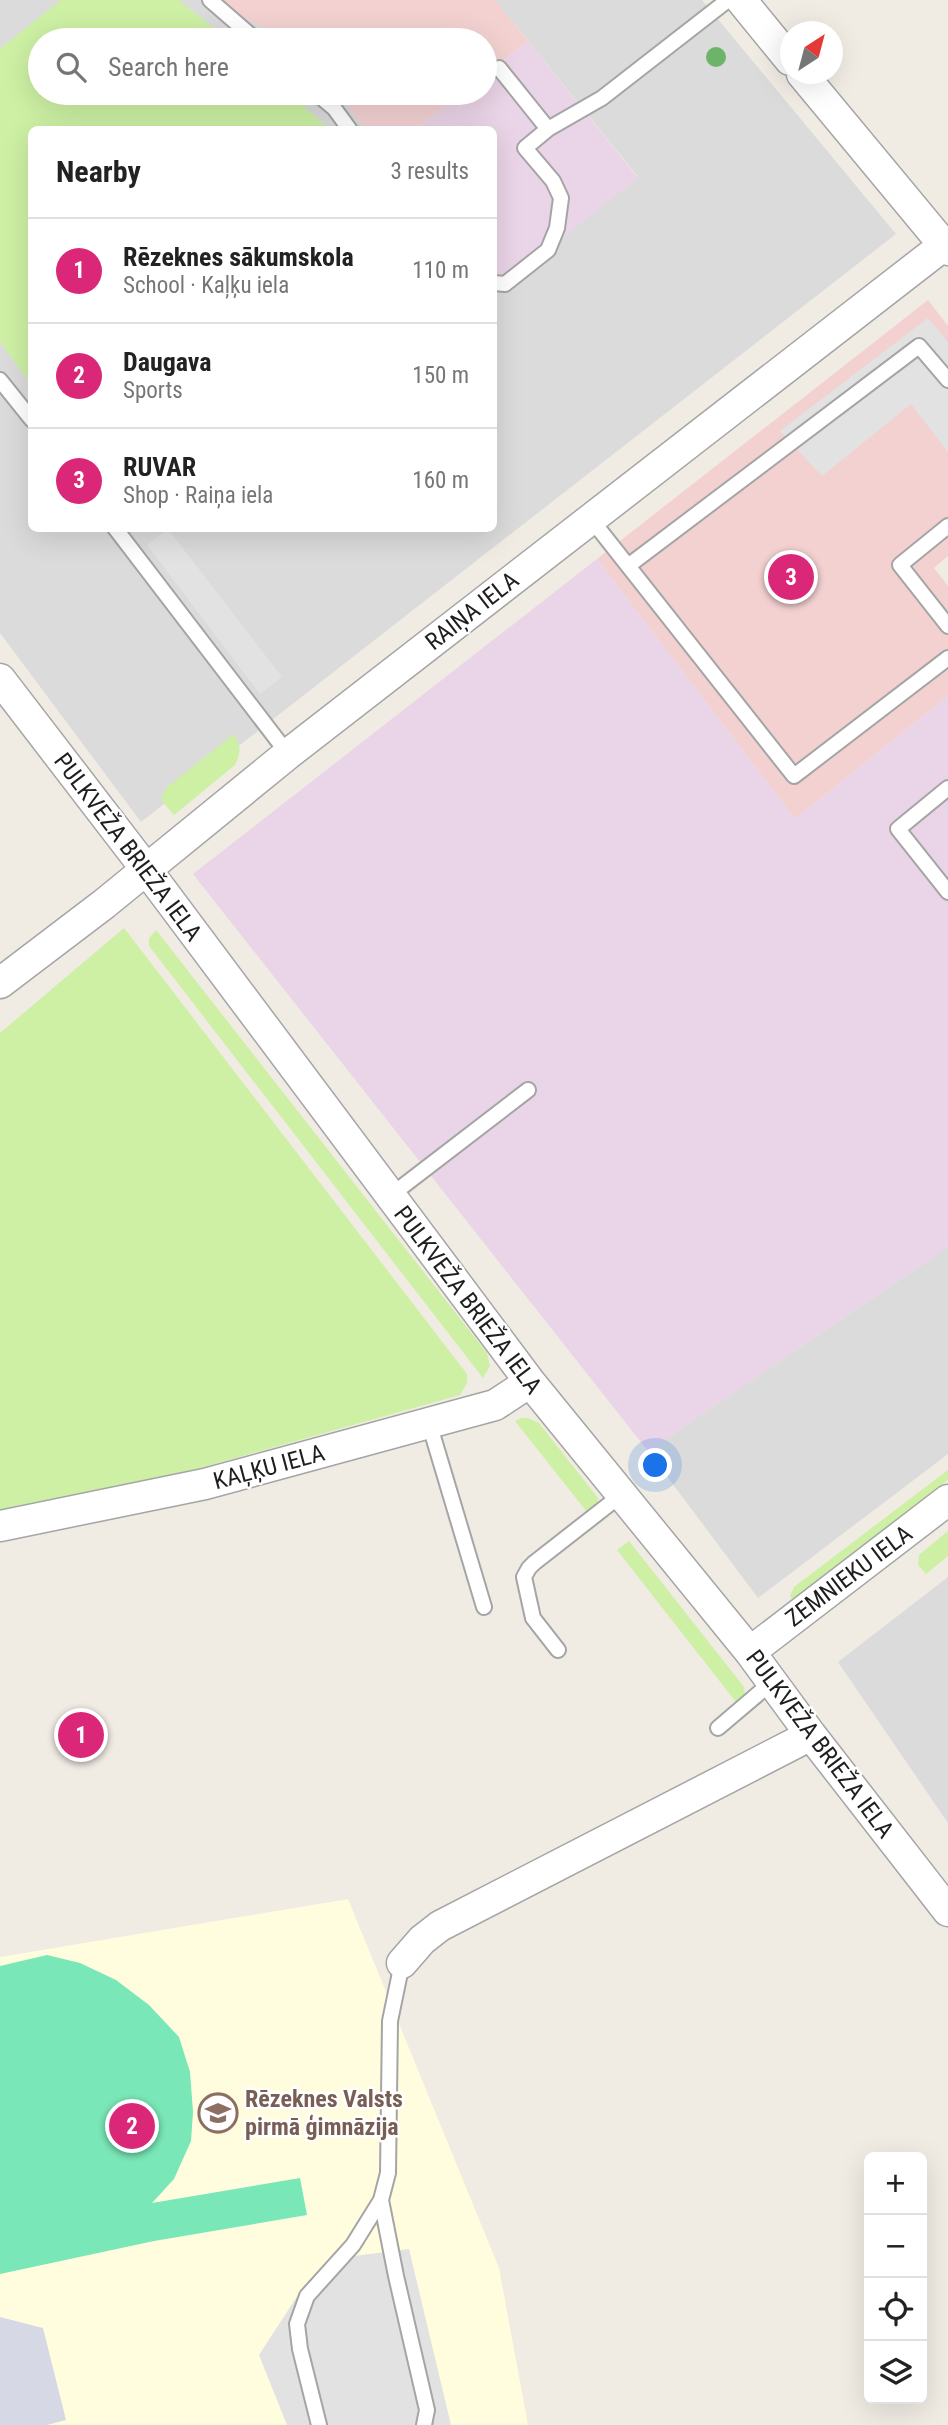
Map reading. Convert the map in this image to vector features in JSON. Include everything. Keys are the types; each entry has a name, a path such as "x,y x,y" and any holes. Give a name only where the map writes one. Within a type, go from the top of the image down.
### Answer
{"street":[{"path":"741,0 780,48"},
{"path":"810,84 947,246"},
{"name":"RAIŅA IELA","path":"0,983 104,904 288,754 947,246"},
{"name":"PULKVEŽA BRIEŽA IELA","path":"0,679 146,869 530,1382 750,1652 948,1911"},
{"name":"KAĻĶU IELA","path":"0,1526 205,1484 495,1405 530,1382"},
{"name":"ZEMNIEKU IELA","path":"750,1652 948,1500"},
{"path":"402,1963 422,1940 440,1926 811,1735"}],"lane":[{"path":"210,0 242,28"},
{"path":"497,283 505,284 548,250 557,228 561,198 553,181 526,148 548,129 602,98 728,0"},
{"path":"499,68 548,129"},
{"path":"330,105 347,126"},
{"path":"628,566 919,346 948,380"},
{"path":"0,380 28,415"},
{"path":"591,519 794,776 948,657"},
{"path":"948,526 901,565 948,626"},
{"path":"118,532 288,754"},
{"path":"948,788 898,828 948,892"},
{"path":"390,1196 528,1090"},
{"path":"429,1423 484,1607"},
{"path":"558,1650 533,1618 524,1577 528,1568 621,1494"},
{"path":"718,1728 772,1682"},
{"path":"319,2425 300,2349 298,2324 307,2296 353,2245 381,2200 388,2173 390,2021 402,1963"},
{"path":"381,2200 427,2410 424,2425"}],"shaded area":[{"path":"0,0 212,0 264,28 28,28 28,105 346,105 363,126 28,126 28,532 497,532 497,290 638,177 495,0 702,0 896,234 141,822 0,633"},
{"path":"212,0 495,0 528,41 497,66 497,28 264,28"},
{"path":"528,41 638,178 497,290 497,126 420,126 447,105 497,105 497,66"},
{"path":"346,105 447,105 420,126 363,126"},
{"path":"928,300 948,326 948,556 934,568 948,586 948,696 795,819 597,559"},
{"path":"928,318 948,342 948,452 911,404 822,476 780,431"},
{"path":"164,532 170,532 282,677 260,694 147,545"},
{"path":"597,559 795,819 948,696 948,1247 648,1451 193,874"},
{"path":"948,1247 948,1454 758,1598 648,1451"},
{"path":"948,1577 948,1823 838,1662"},
{"name":"Rēzeknes Valsts pirmā ģimnāzija","path":"348,1899 499,2268 528,2425 0,2425 0,1957"},
{"path":"409,2249 451,2425 287,2425 259,2355 296,2298 330,2259"},
{"path":"0,2317 43,2328 66,2420 47,2425 0,2425"}],"green space":[{"path":"61,0 179,0 213,28 28,28 28,105 302,105 326,126 28,126 28,380 0,342 0,49"},
{"path":"234,734 239,750 235,765 174,815 161,800 166,788"},
{"path":"124,928 467,1374 467,1383 460,1395 0,1524 0,1033"},
{"path":"156,930 487,1353 490,1366 483,1378 149,946 149,938"},
{"path":"521,1418 539,1423 598,1498 597,1505 587,1512 515,1421"},
{"path":"948,1470 948,1480 792,1599 790,1596 794,1587"},
{"path":"948,1531 948,1556 926,1574 918,1565 919,1555"},
{"path":"629,1541 744,1687 745,1695 736,1702 617,1550"},
{"path":"47,1955 80,1963 116,1980 149,2005 179,2037 190,2072 193,2112 191,2141 174,2179 152,2203 300,2178 307,2215 154,2241 0,2274 0,1966"}],"place":[{"name":"RUVAR","path":"791,577"},
{"name":"Rēzeknes sākumskola","path":"81,1735"},
{"name":"Rēzeknes Valsts pirmā ģimnāzija","path":"218,2113"},
{"name":"Daugava","path":"132,2126"}]}
